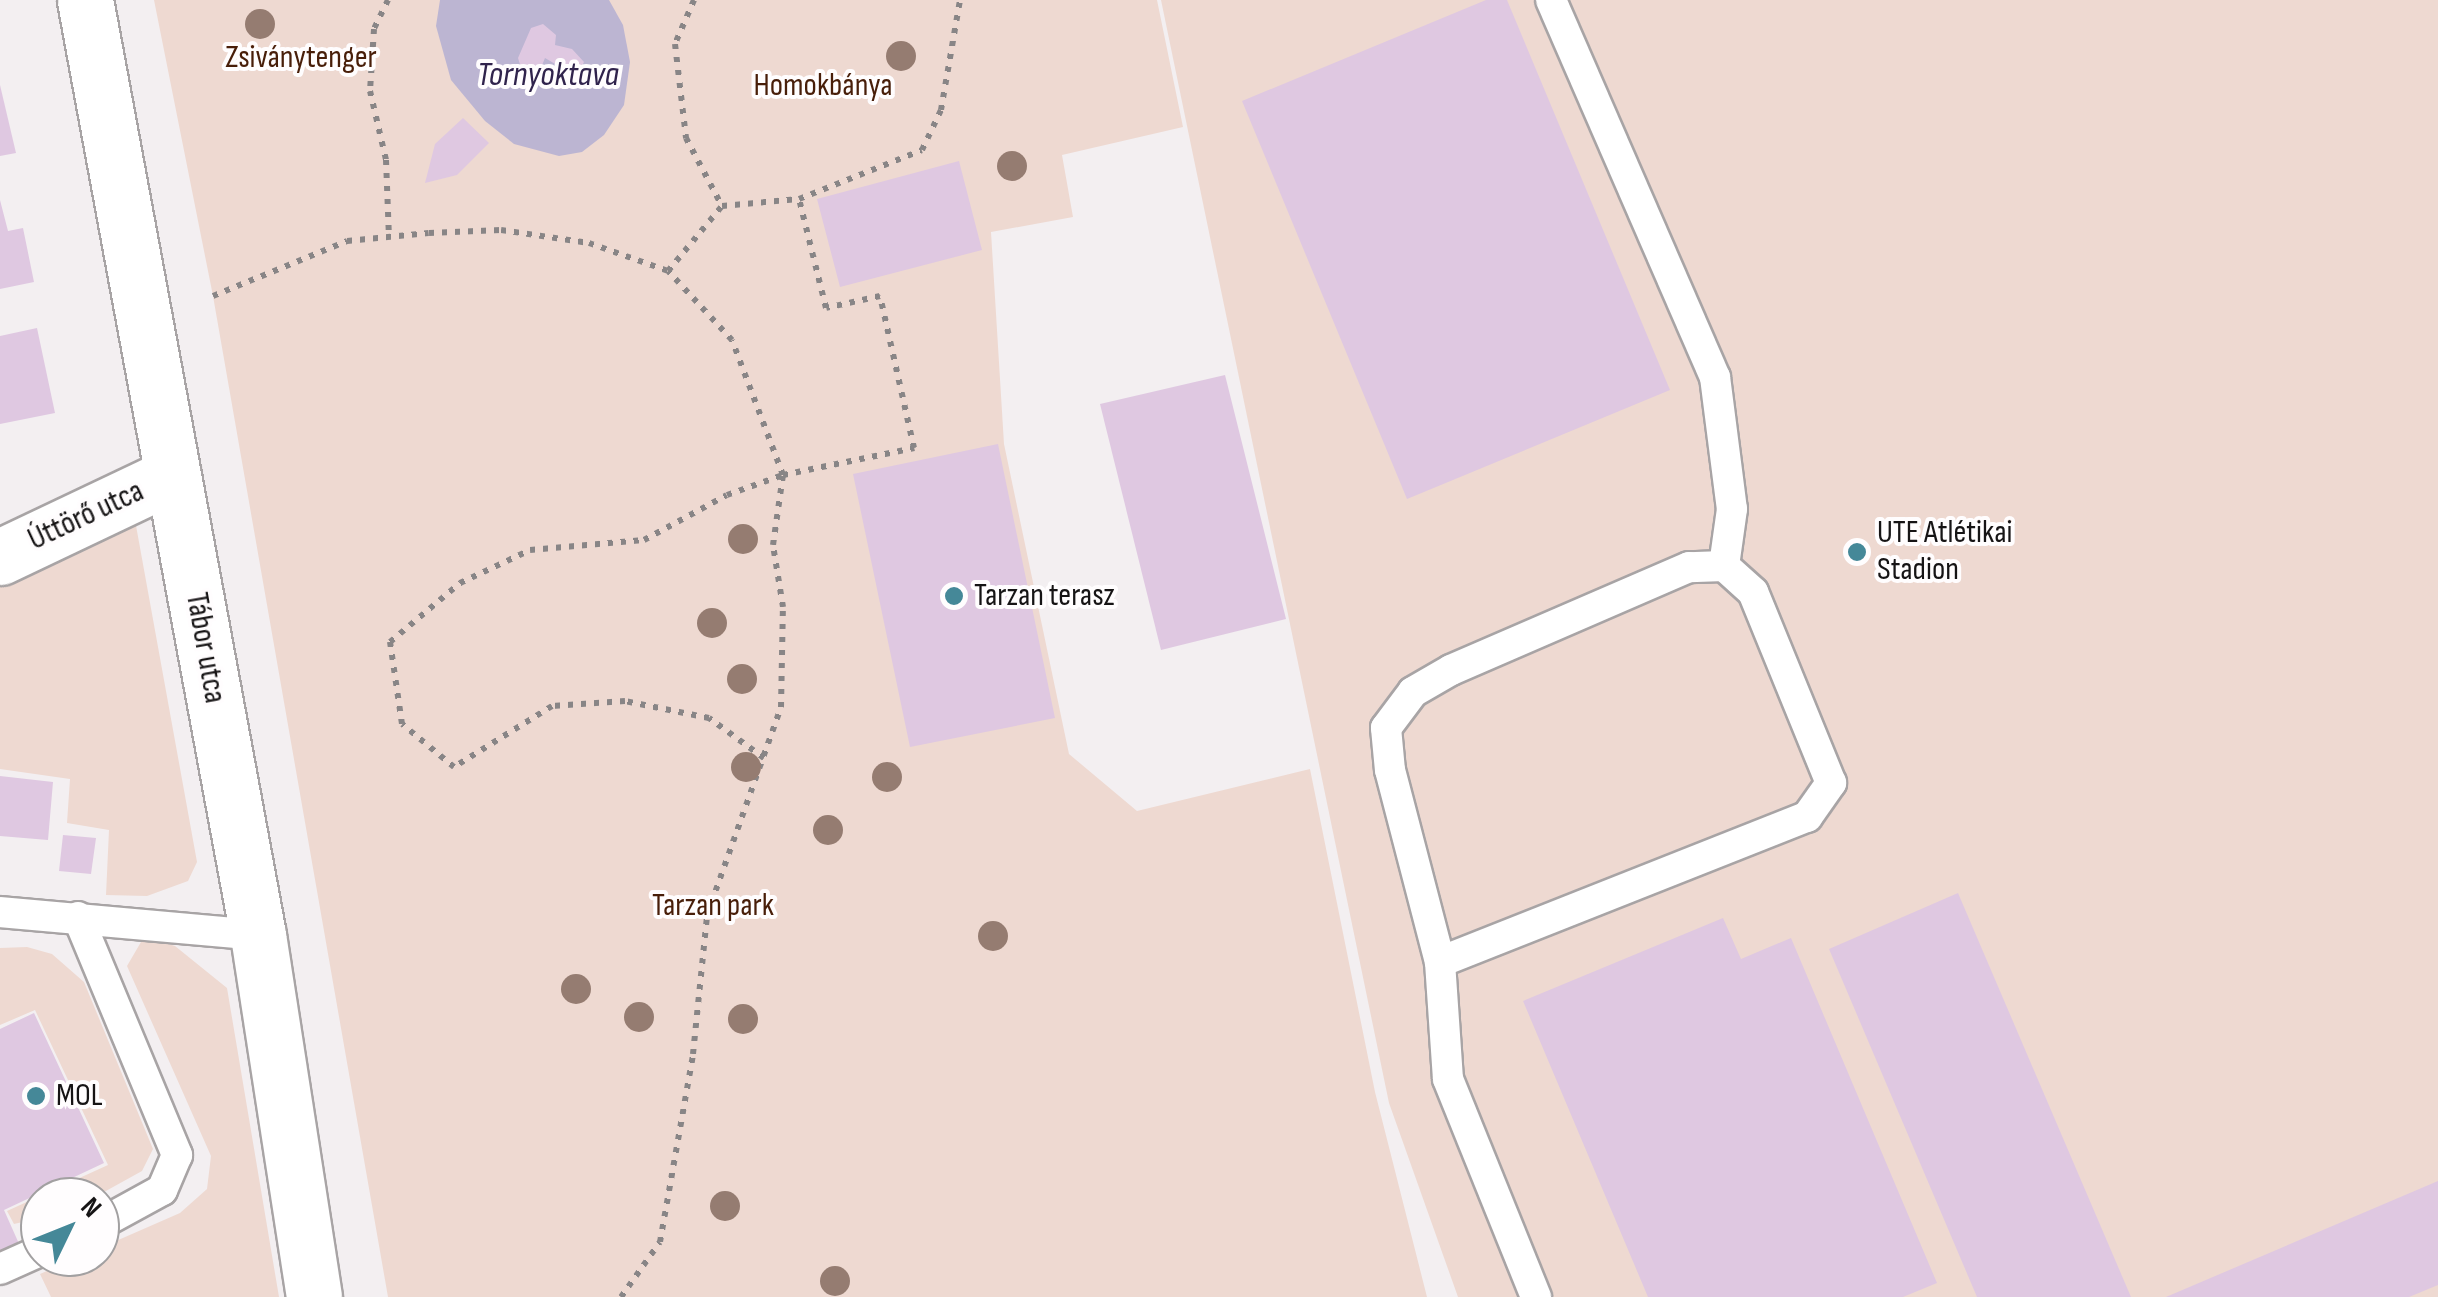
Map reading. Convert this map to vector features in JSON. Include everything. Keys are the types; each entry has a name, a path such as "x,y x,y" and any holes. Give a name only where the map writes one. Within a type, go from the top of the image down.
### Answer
{"street":[{"name":"Tábor utca","path":"86,0 258,935 314,1297"},
{"name":"Úttörő utca","path":"0,557 173,475"}],"lane":[{"path":"1551,0 1716,377 1732,509 1724,566"},
{"path":"1440,962 1807,817 1830,783 1754,592 1724,566 1689,567 1451,670 1413,692 1386,728 1390,770 1440,962 1448,1079 1536,1297"},
{"path":"0,912 258,935"},
{"path":"78,917 177,1155 162,1190 120,1213"}],"path":[{"path":"388,0 374,29 370,90 386,160 389,237"},
{"path":"694,0 675,44 686,138 722,206"},
{"path":"668,270 722,206 799,200 922,150 942,110 960,0"},
{"path":"764,758 709,718 625,702 552,706 454,767 402,724 390,642 460,583 530,550 644,540 726,495 782,475 914,448 880,296 826,308 799,200"},
{"path":"213,296 347,242 501,230 589,243 668,270 732,340 782,475 773,545 783,608 781,707 726,846 707,915 694,1054 660,1242 621,1297"}],"green space":[{"name":"Tarzan park","path":"154,0 1157,0 1183,127 1062,155 1073,217 991,232 1004,444 1069,754 1137,811 1310,769 1375,1092 1427,1297 388,1297 213,296"},
{"name":"UTE Atlétikai Stadion","path":"1161,0 2438,0 2438,1297 1458,1297 1389,1103"},
{"path":"135,520 197,862 188,881 147,896 106,895 109,830 67,823 70,779 0,769 0,577"},
{"path":"156,940 175,946 227,988 279,1297 51,1297 41,1277 120,1277 120,1239 180,1213 207,1189 211,1156 127,966 141,942"},
{"path":"27,947 52,954 84,982 153,1149 142,1171 120,1183 120,1177 82,1177 108,1165 35,1010 0,1025 0,948"},
{"path":"20,1205 20,1223 14,1224 7,1211"}],"water":[{"name":"Tornyoktava","path":"440,0 609,0 623,25 630,62 624,105 604,135 582,152 559,156 514,144 485,121 451,80 436,26"}],"building":[{"path":"1486,0 1507,0 1670,390 1407,499 1242,101"},
{"path":"543,24 556,35 555,45 572,49 584,62 571,87 560,89 552,78 557,65 545,58 540,70 522,71 518,58 531,28"},
{"path":"0,85 16,153 0,156"},
{"path":"463,118 489,143 457,175 425,183 435,144"},
{"path":"959,161 982,250 840,287 817,199"},
{"path":"0,200 8,231 23,228 34,282 0,289"},
{"path":"37,328 55,413 0,424 0,336"},
{"path":"1225,375 1286,619 1161,650 1100,404"},
{"name":"Tarzan terasz","path":"998,444 1055,718 910,747 853,474"},
{"path":"0,776 53,782 48,840 0,836"},
{"path":"63,835 96,838 91,874 59,871"},
{"path":"1958,893 2131,1297 1977,1297 1829,949"},
{"path":"1723,918 1741,959 1791,938 1937,1283 1903,1297 1648,1297 1523,1001"},
{"name":"MOL","path":"34,1013 104,1163 74,1177 20,1177 20,1202 4,1210 20,1246 0,1255 0,1029"},
{"path":"2438,1181 2438,1285 2409,1297 2166,1297"}],"place":[{"name":"UTE Atlétikai Stadion","path":"1857,552"},
{"name":"Tarzan terasz","path":"954,596"},
{"name":"MOL","path":"36,1096"}],"park label":[{"name":"Zsiványtenger","path":"301,58"},
{"name":"Homokbánya","path":"823,86"}]}
